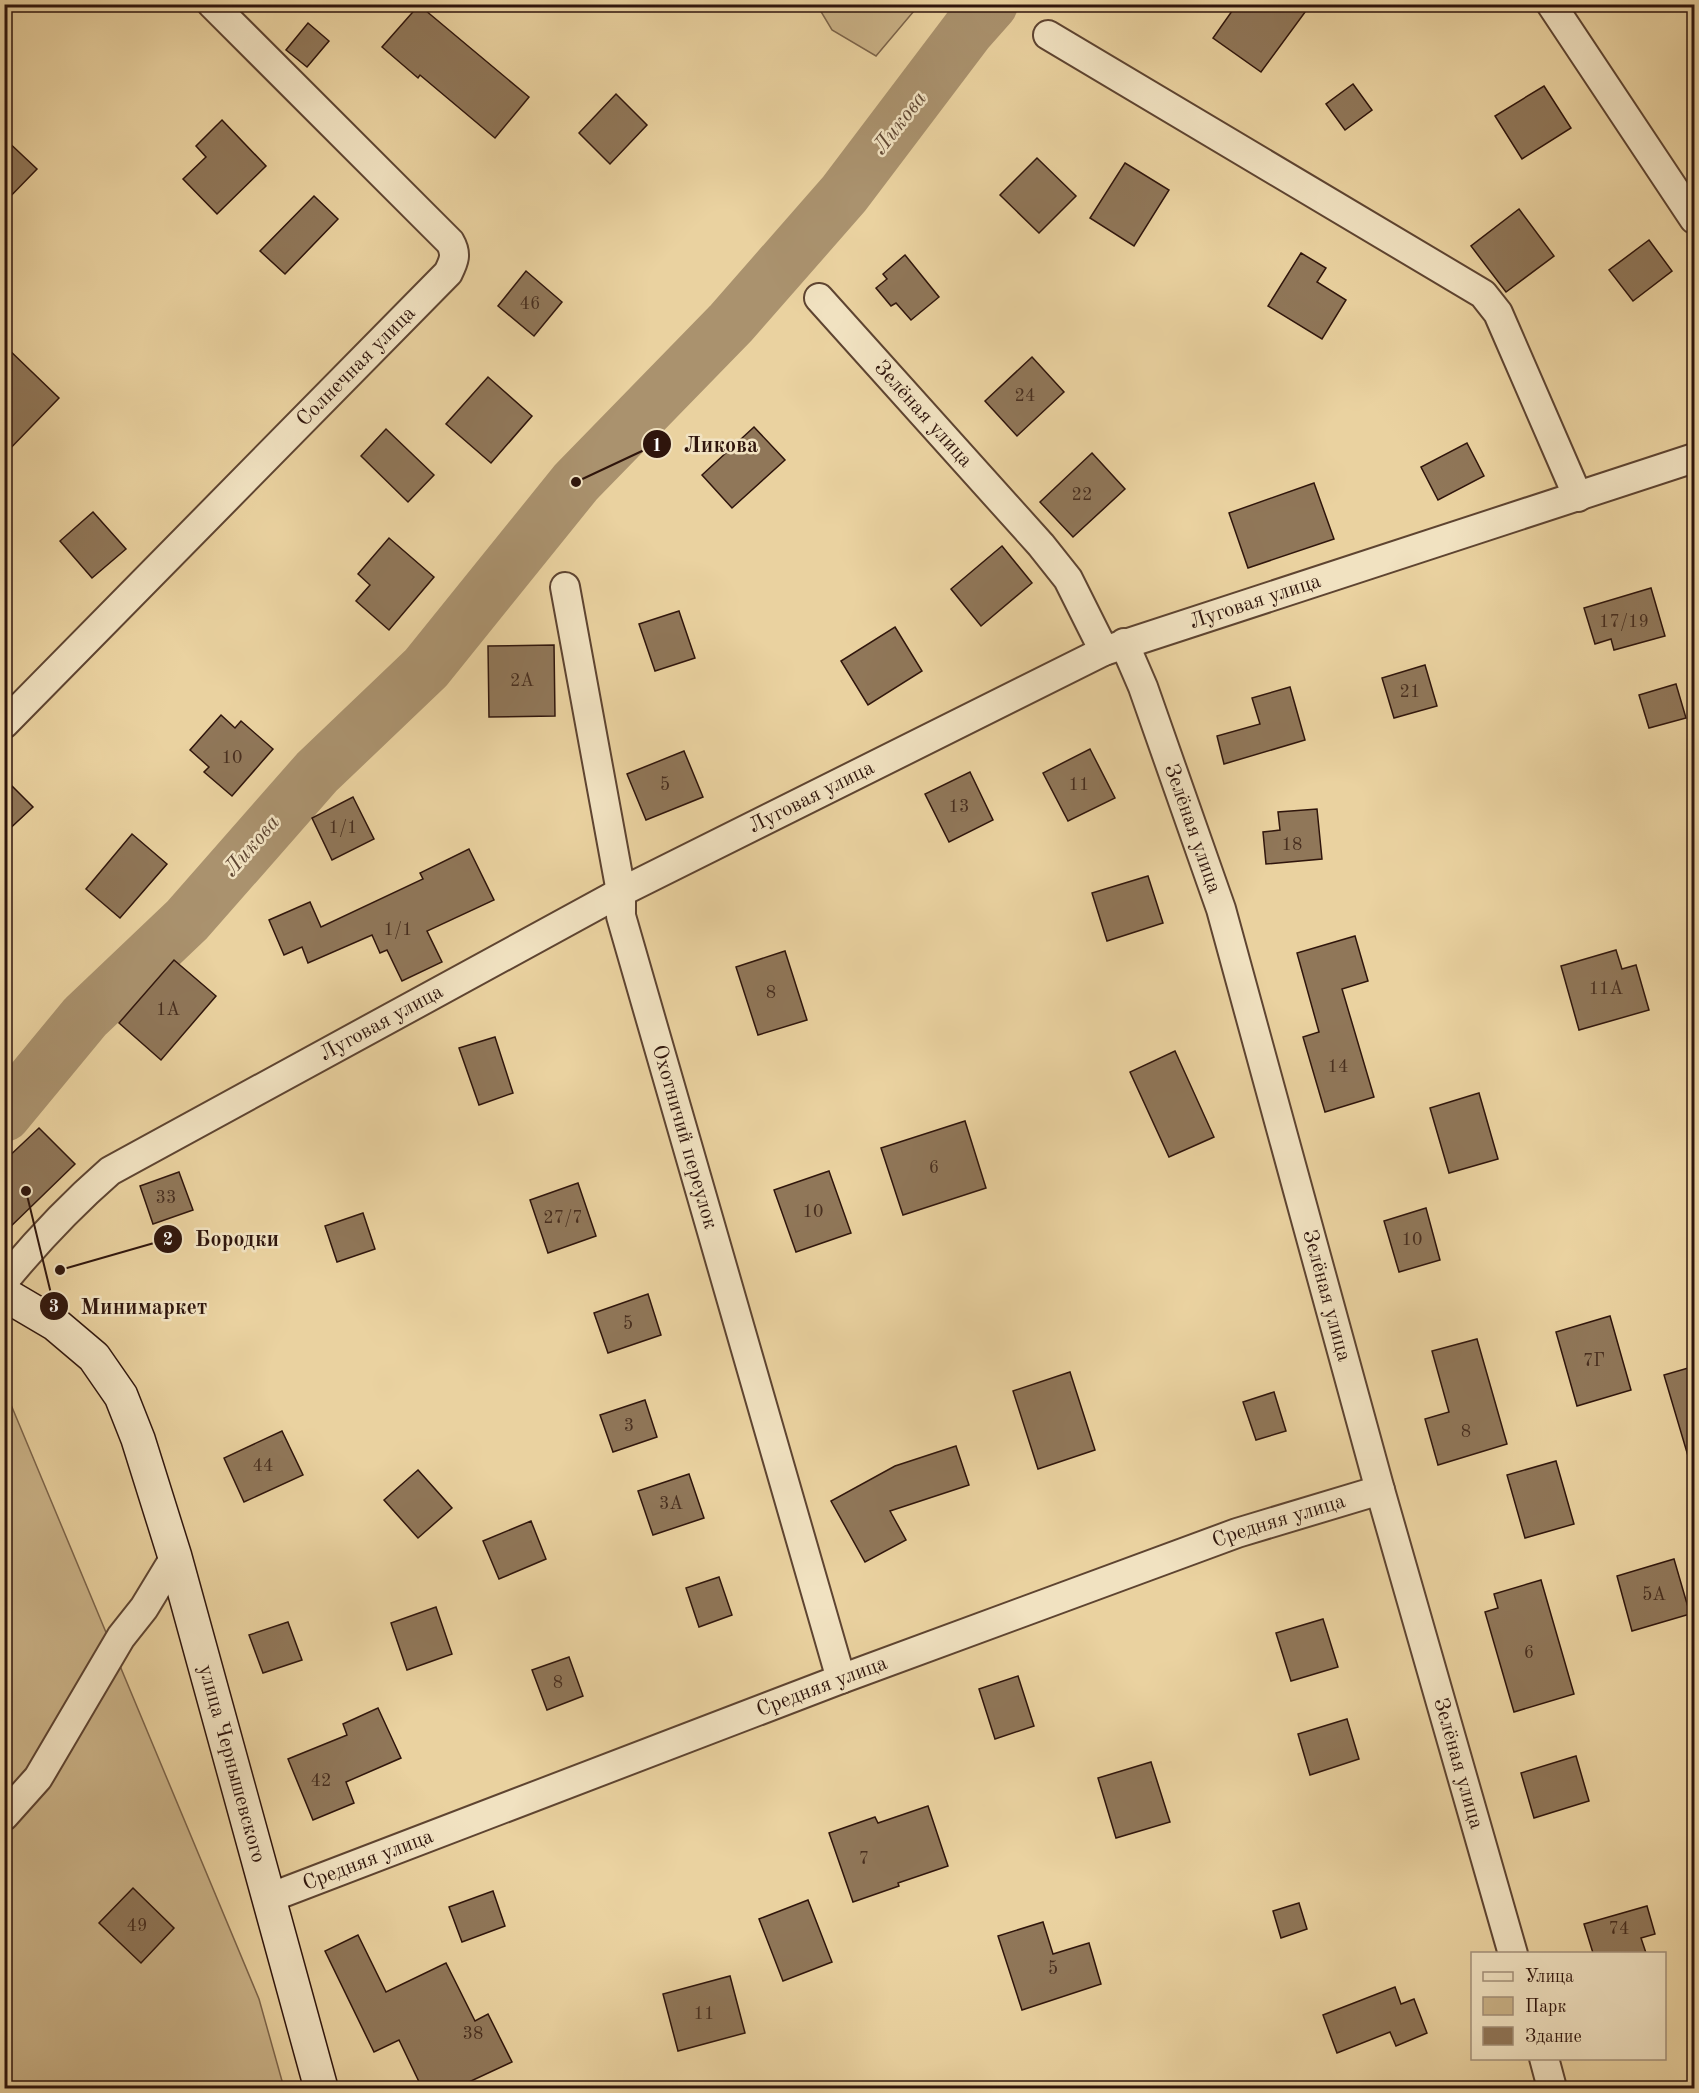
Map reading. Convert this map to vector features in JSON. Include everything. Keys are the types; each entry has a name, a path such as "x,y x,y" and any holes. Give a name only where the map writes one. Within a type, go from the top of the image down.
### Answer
{"street":[{"name":"Солнечная улица","path":"4,724 440,282 454,262 455,251 450,242 212,4"},
{"path":"1551,4 1695,219"},
{"path":"1048,34 1483,294 1498,313 1578,497"},
{"name":"Зелёная улица","path":"819,298 1041,545 1068,579 1143,687 1221,909 1380,1490 1513,1952"},
{"name":"Луговая улица","path":"4,1281 30,1248 70,1206 110,1171 621,892 1114,647 1695,458"},
{"name":"Охотничий переулок","path":"565,587 621,892 621,916 841,1679"},
{"name":"улица Чернышевского","path":"4,1294 56,1324 94,1357 120,1396 138,1439 175,1557 321,2088"},
{"name":"Средняя улица","path":"269,1899 841,1679 1237,1533 1380,1490"},
{"path":"4,1816 38,1778 121,1637 144,1608 175,1557"},
{"path":"1545,2060 1552,2088"}],"green space":[{"path":"817,5 919,5 876,56 832,30"},
{"path":"4,1388 259,1999 284,2088 5,2088"}],"building":[{"path":"1237,4 1311,4 1261,72 1213,38"},
{"path":"419,5 529,97 495,138 420,75 418,78 382,47"},
{"path":"308,23 329,41 307,67 286,50"},
{"path":"1353,84 1372,110 1345,130 1326,104"},
{"path":"1544,86 1571,128 1522,159 1495,116"},
{"path":"616,94 647,125 610,164 579,133"},
{"path":"222,120 266,166 217,214 183,179 206,157 196,146"},
{"path":"4,138 37,169 4,203"},
{"path":"1037,158 1076,196 1039,233 1000,195"},
{"path":"1125,163 1169,190 1134,246 1090,218"},
{"path":"314,196 338,219 285,274 260,251"},
{"path":"1519,209 1554,256 1506,292 1471,246"},
{"path":"1649,240 1672,271 1633,301 1609,270"},
{"path":"1301,253 1326,268 1317,282 1346,300 1322,339 1268,306"},
{"path":"905,255 939,297 911,320 896,303 891,306 876,288 887,279 883,274"},
{"path":"526,271 562,302 534,336 498,306"},
{"path":"4,345 59,398 4,455"},
{"path":"1032,357 1064,392 1017,436 985,401"},
{"path":"488,377 532,416 491,463 446,424"},
{"path":"754,427 785,460 732,508 702,475"},
{"path":"386,429 434,475 408,502 361,456"},
{"path":"1467,443 1484,476 1438,500 1421,467"},
{"path":"1092,453 1125,489 1073,537 1040,502"},
{"path":"1314,483 1334,539 1248,568 1229,513"},
{"path":"93,512 126,549 92,578 60,541"},
{"path":"389,538 434,577 389,630 356,601 370,585 358,574"},
{"path":"1002,546 1032,583 981,626 951,589"},
{"path":"1651,588 1665,636 1614,650 1611,639 1595,644 1584,608"},
{"path":"679,611 695,658 655,671 639,624"},
{"path":"895,627 922,671 868,705 841,661"},
{"path":"554,645 555,716 489,717 488,646"},
{"path":"1425,665 1437,706 1394,718 1382,678"},
{"path":"1676,684 1686,718 1649,728 1639,695"},
{"path":"1290,687 1305,740 1224,764 1217,736 1260,724 1252,698"},
{"path":"221,715 235,728 241,721 273,749 232,796 204,772 209,767 190,750"},
{"path":"1090,749 1115,798 1068,821 1043,773"},
{"path":"684,751 703,797 646,820 627,774"},
{"path":"970,772 993,820 949,842 925,794"},
{"path":"4,778 33,807 4,834"},
{"path":"353,797 374,839 332,860 312,818"},
{"path":"1317,809 1322,859 1266,864 1263,832 1280,830 1278,812"},
{"path":"132,834 167,864 120,918 86,889"},
{"path":"469,849 494,900 427,931 442,962 402,981 387,950 380,953 372,935 308,963 302,947 284,955 269,920 310,902 321,927 423,879 420,873"},
{"path":"1148,876 1163,923 1107,941 1092,893"},
{"path":"1355,936 1368,981 1342,989 1374,1097 1325,1112 1303,1037 1319,1032 1297,953"},
{"path":"1616,950 1622,969 1636,965 1649,1010 1579,1030 1561,966"},
{"path":"785,951 807,1020 758,1035 736,967"},
{"path":"174,960 216,996 161,1060 119,1023"},
{"path":"495,1037 513,1093 479,1105 459,1048"},
{"path":"1175,1051 1214,1137 1169,1157 1130,1072"},
{"path":"1479,1093 1498,1159 1449,1173 1430,1108"},
{"path":"965,1121 986,1188 903,1215 881,1148"},
{"path":"39,1128 75,1164 4,1233 4,1161"},
{"path":"829,1171 851,1233 796,1252 774,1190"},
{"path":"179,1172 193,1210 153,1224 140,1186"},
{"path":"578,1183 596,1236 548,1253 530,1200"},
{"path":"1426,1208 1440,1260 1399,1272 1384,1221"},
{"path":"363,1213 375,1249 337,1262 325,1226"},
{"path":"648,1294 661,1335 608,1353 594,1313"},
{"path":"1610,1316 1631,1390 1577,1406 1556,1332"},
{"path":"1477,1339 1507,1444 1438,1465 1425,1419 1449,1412 1432,1351"},
{"path":"1695,1366 1695,1455 1688,1456 1664,1375"},
{"path":"1070,1372 1095,1450 1038,1469 1013,1391"},
{"path":"1274,1392 1286,1431 1256,1440 1243,1402"},
{"path":"645,1400 657,1437 613,1452 600,1415"},
{"path":"282,1431 303,1475 244,1502 224,1458"},
{"path":"956,1446 969,1485 890,1511 906,1540 865,1562 831,1501 895,1466"},
{"path":"1556,1461 1574,1524 1525,1538 1507,1475"},
{"path":"418,1470 452,1508 418,1538 384,1500"},
{"path":"689,1474 704,1518 653,1535 638,1491"},
{"path":"531,1521 546,1559 499,1579 483,1541"},
{"path":"1674,1559 1690,1614 1632,1631 1617,1576"},
{"path":"719,1577 732,1615 699,1627 686,1588"},
{"path":"1541,1580 1574,1694 1514,1712 1485,1612 1498,1608 1494,1594"},
{"path":"436,1607 452,1654 407,1670 391,1623"},
{"path":"1323,1619 1338,1667 1291,1681 1276,1633"},
{"path":"288,1622 302,1660 263,1673 249,1635"},
{"path":"569,1657 583,1696 547,1710 532,1670"},
{"path":"1018,1676 1034,1726 995,1739 979,1689"},
{"path":"378,1708 401,1758 346,1782 354,1803 313,1820 288,1759 347,1735 343,1724"},
{"path":"1347,1719 1359,1759 1310,1775 1298,1734"},
{"path":"1576,1756 1589,1801 1534,1818 1521,1773"},
{"path":"1151,1762 1170,1822 1116,1838 1098,1778"},
{"path":"928,1806 948,1866 898,1883 899,1886 853,1902 829,1833 875,1817 878,1823"},
{"path":"133,1888 174,1928 141,1963 99,1923"},
{"path":"493,1891 505,1926 462,1942 449,1907"},
{"path":"808,1900 832,1962 783,1981 759,1919"},
{"path":"1299,1903 1307,1929 1281,1938 1273,1911"},
{"path":"1647,1906 1655,1934 1641,1938 1646,1952 1593,1952 1584,1924"},
{"path":"1043,1922 1053,1954 1089,1943 1101,1984 1022,2010 998,1936"},
{"path":"358,1935 386,1992 446,1963 475,2021 488,2014 512,2062 456,2088 422,2088 399,2040 374,2052 325,1951"},
{"path":"730,1976 745,2033 678,2051 663,1994"},
{"path":"1395,1987 1401,2004 1414,1999 1427,2033 1396,2046 1390,2032 1337,2053 1323,2015"}],"waterway":[{"name":"Ликова","path":"4,1115 85,1017 187,920 317,772 426,668 576,482 731,323 844,194 968,30 991,4"}],"place":[{"name":"Ликова","path":"576,482"},
{"name":"Минимаркет","path":"26,1191"},
{"name":"Бородки","path":"60,1270"}]}
